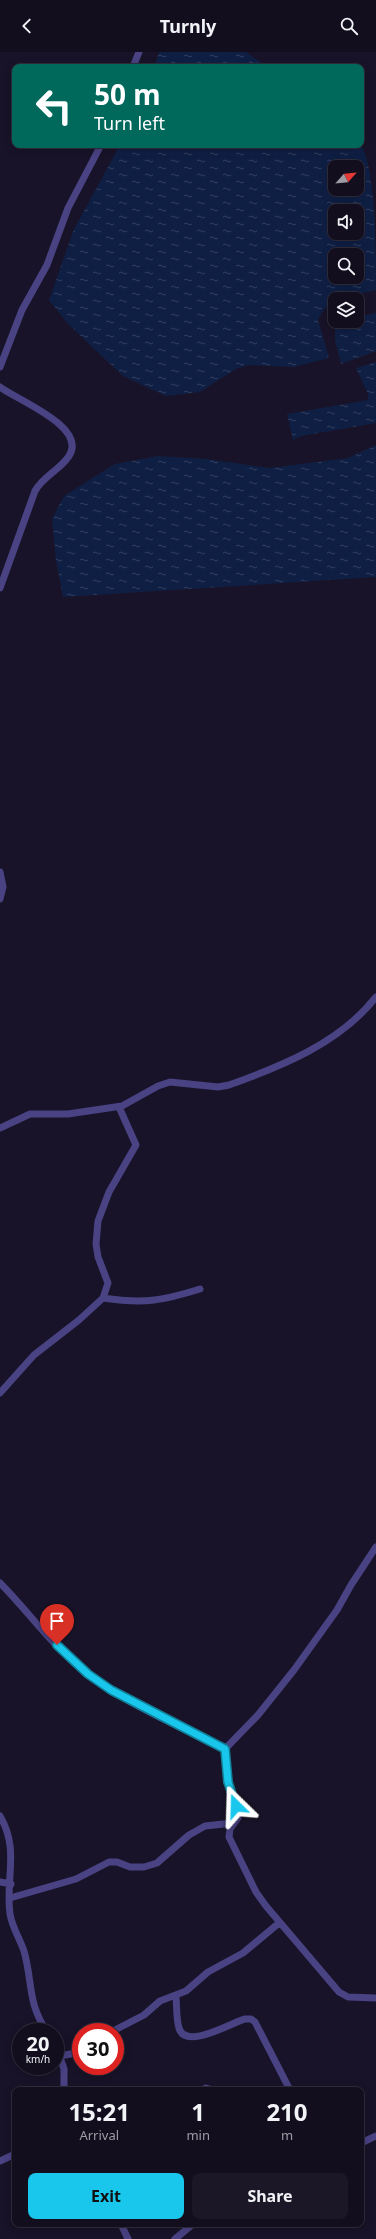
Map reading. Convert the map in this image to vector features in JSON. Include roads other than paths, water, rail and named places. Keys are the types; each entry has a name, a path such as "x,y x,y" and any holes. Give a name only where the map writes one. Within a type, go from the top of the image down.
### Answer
{"street":[{"path":"134,64 139,52"},
{"path":"0,367 22,310 48,265 68,208 99,148"},
{"path":"0,387 55,420 68,432 73,446 68,457 41,481 35,491 0,588"},
{"path":"0,872 3,887 0,899"},
{"path":"0,1128 30,1114 68,1114 118,1107 133,1102 158,1086 170,1082 218,1087 239,1082 328,1041 345,1029 376,997"},
{"path":"0,1393 34,1355 80,1320 103,1298 108,1283 97,1251 96,1234 98,1221 109,1192 136,1145 118,1107"},
{"path":"103,1298 145,1302 171,1298 200,1289"},
{"path":"225,1749 258,1715 294,1670 337,1610 354,1580 376,1547"},
{"path":"0,1584 22,1604 36,1626 88,1674 111,1690 225,1749"},
{"path":"225,1749 230,1791 238,1811 238,1818 228,1833 256,1892 279,1923 339,1992 348,1997 376,1998"},
{"path":"0,1816 12,1845 10,1914 24,1951 35,2012 42,2023"},
{"path":"10,1898 76,1879 108,1862 117,1862 130,1867 144,1867 157,1863 189,1835 205,1826 233,1824"},
{"path":"0,1882 11,1884"},
{"path":"124,2025 144,2015 160,2001 176,1997 186,1991 208,1972 242,1952 279,1923"},
{"path":"176,1997 179,2028 184,2035 206,2035 251,2018 255,2022 288,2087"},
{"path":"64,2075 64,2087"},
{"path":"364,2141 376,2136"},
{"path":"1,2161 12,2156"},
{"path":"122,2227 128,2239"},
{"path":"176,2239 190,2227"}],"water":[{"path":"159,52 246,52 263,64 155,64"},
{"path":"118,148 362,148 370,173 372,193 375,236 376,290 364,293 328,292 328,306 318,320 329,358 293,367 249,365 236,369 200,392 166,396 123,376 68,324 49,300 74,229"},
{"path":"376,313 376,351 341,364 335,340 335,328 364,328 364,316"},
{"path":"376,362 376,423 301,436 293,440 287,414 368,400 368,394 356,368"},
{"path":"376,445 376,577 63,597 56,560 52,519 64,496 115,464 158,456 206,459 270,468 348,458"}]}
